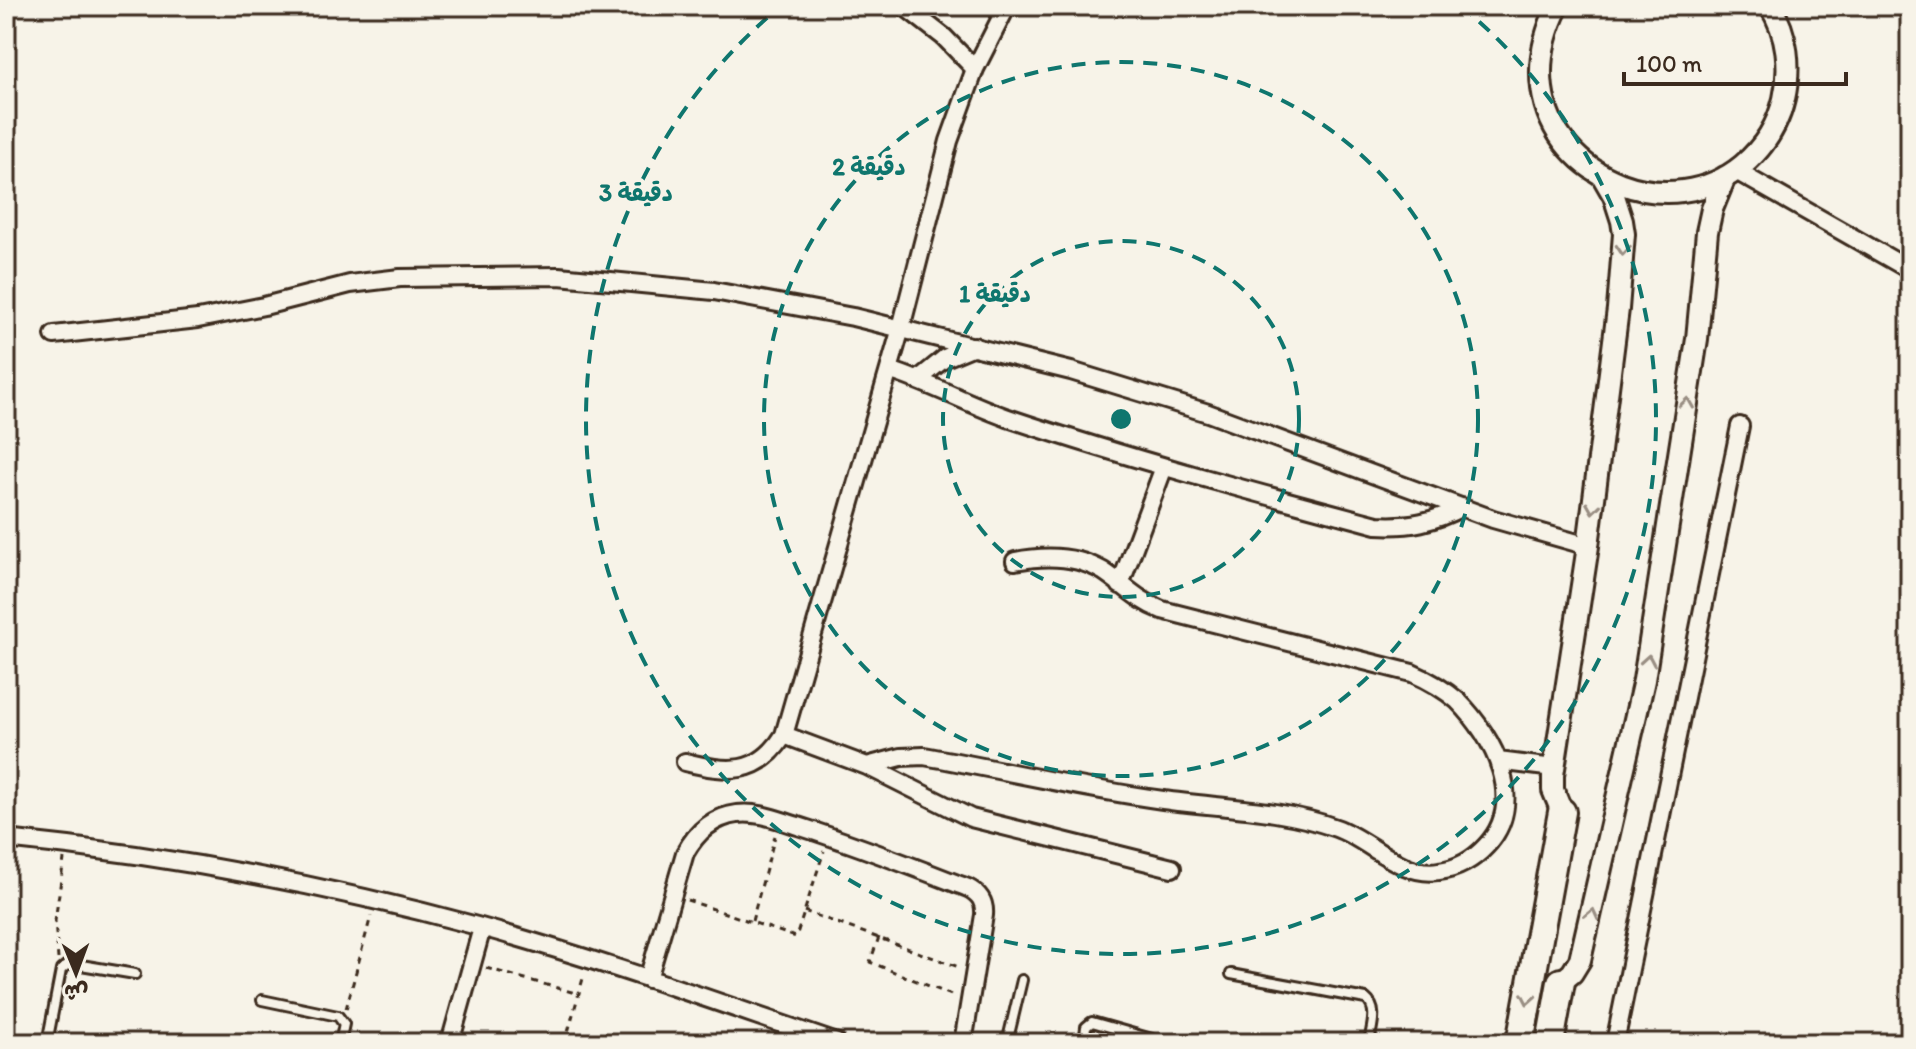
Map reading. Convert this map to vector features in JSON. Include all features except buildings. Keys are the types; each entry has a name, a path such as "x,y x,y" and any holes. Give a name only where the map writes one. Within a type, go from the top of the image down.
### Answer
{"main road":[{"path":"1520,1043 1562,812"},
{"path":"1550,1043 1561,982"}],"street":[{"path":"904,6 944,37 975,69"},
{"path":"685,762 719,770 741,768 770,753 784,735 901,328 945,156 975,69 1007,6"},
{"path":"1558,6 1543,46 1542,90 1547,111 1569,149 1585,165 1622,186 1664,193 1696,189 1730,174 1764,143 1782,107 1787,88 1786,48 1770,6"},
{"path":"1730,174 1910,270"},
{"path":"1561,982 1572,973 1580,960 1635,724 1675,492 1697,339 1707,232 1712,209 1730,174"},
{"path":"1562,812 1553,790 1554,768 1613,365 1624,234 1619,208 1603,177"},
{"path":"54,335 198,319 350,284 400,278 507,275 662,284 901,328 1100,379 1195,409 1493,519 1588,546"},
{"path":"919,379 945,358 974,346"},
{"path":"889,370 919,379 1006,417 1164,467 1377,525 1421,524 1462,507"},
{"path":"1615,1043 1740,426"},
{"path":"1120,585 1164,467"},
{"path":"867,766 901,757 924,756 1149,798 1280,815 1337,828 1368,842 1403,866 1435,872 1457,866 1476,856 1497,832 1506,802 1505,781 1498,761 1468,712 1428,680 1412,673 1162,610 1139,599 1103,572 1075,560 1045,557 1015,561"},
{"path":"784,735 867,766 971,818 1172,868"},
{"path":"1498,761 1554,768"},
{"path":"648,979 685,853 705,827 735,814 757,814 829,836 978,894 984,909 963,1043"},
{"path":"6,839 225,870 374,901 588,959 837,1043"},
{"path":"450,1043 482,928"}],"lane":[{"path":"47,1043 61,970 75,964 135,974"},
{"path":"1231,974 1366,999 1374,1011 1369,1043"},
{"path":"1007,1043 1022,980"},
{"path":"262,1000 338,1016 343,1028 340,1043"},
{"path":"1084,1043 1086,1027 1092,1022 1148,1041 1166,1043"}],"path":[{"path":"752,922 780,821"},
{"path":"672,895 796,937 829,836"},
{"path":"61,970 55,921 67,846"},
{"path":"341,1019 354,987 374,901"},
{"path":"804,911 975,973"},
{"path":"879,937 870,962 970,1002"},
{"path":"565,1043 588,959"},
{"path":"472,964 579,994"}]}
